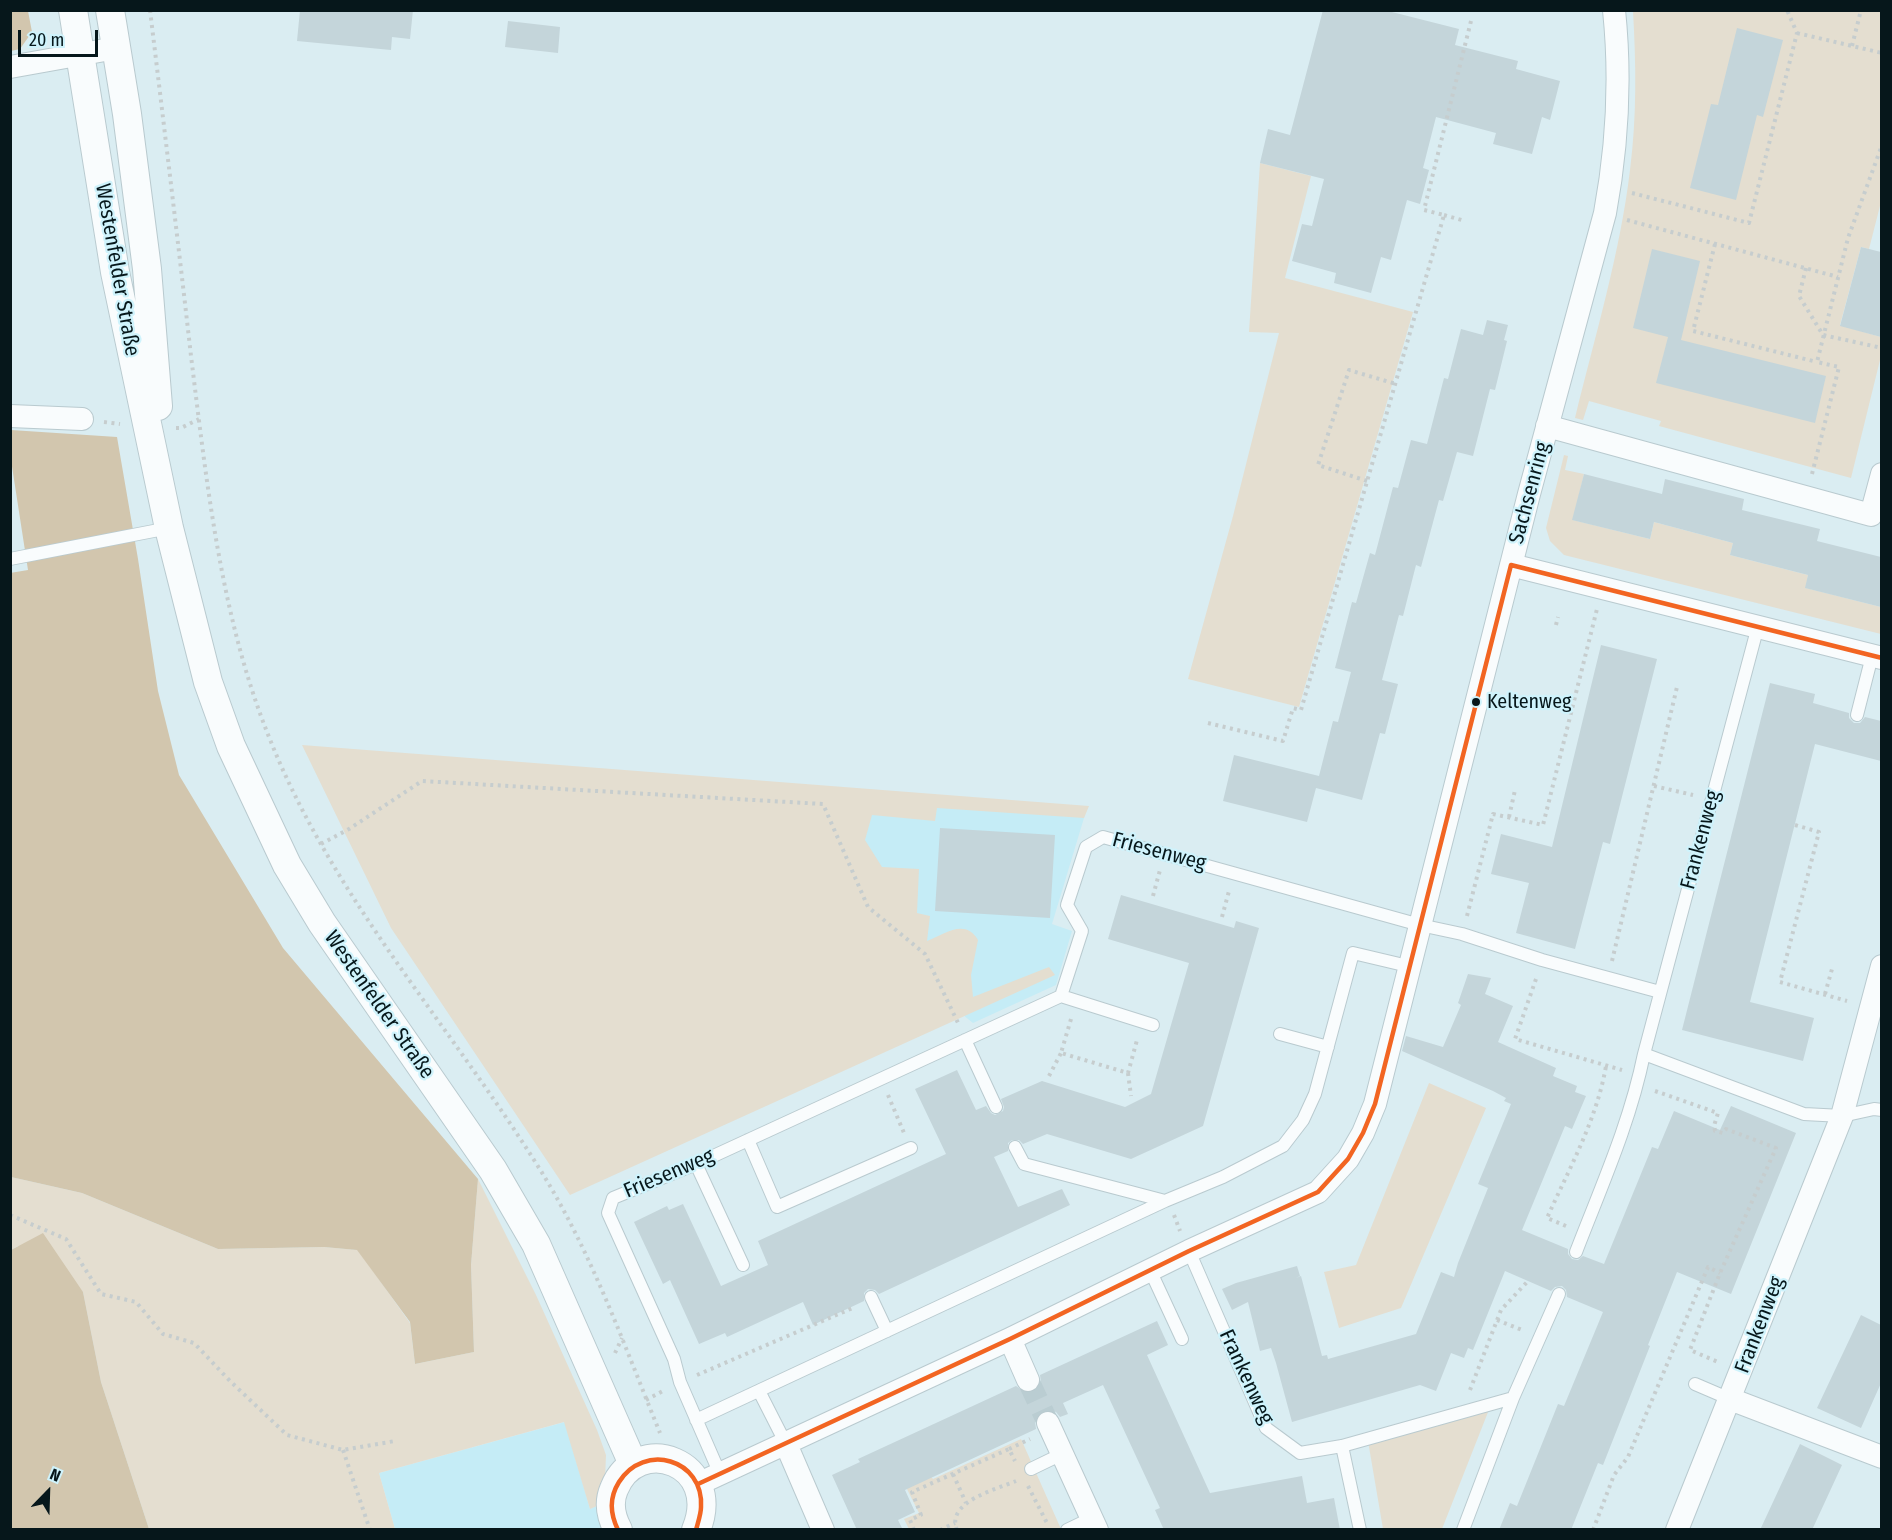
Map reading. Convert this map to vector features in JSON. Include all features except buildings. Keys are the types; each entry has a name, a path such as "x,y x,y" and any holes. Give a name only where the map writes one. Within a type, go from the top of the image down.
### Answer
{"street":[{"name":"Westenfelder Straße","path":"73,10 115,272 169,528 208,682 231,746 287,865 322,923 493,1170 536,1244 633,1464"},
{"name":"Westenfelder Straße","path":"110,10 128,114 147,269 169,528"},
{"name":"Sachsenring","path":"709,1479 1318,1192 1348,1159 1363,1133 1375,1104 1511,564 1605,213 1610,187 1616,115 1617,60 1614,10"},
{"path":"10,66 116,48"},
{"path":"10,416 82,419"},
{"name":"Sachsenring","path":"1547,426 1871,514 1881,474"},
{"path":"1511,564 1877,657"},
{"name":"Frankenweg","path":"1677,1530 1842,1116 1881,966"},
{"path":"1010,1339 1028,1380"},
{"name":"Frankenweg","path":"1730,1399 1881,1457"},
{"path":"1048,1423 1094,1524"},
{"path":"786,1444 823,1530"},
{"path":"618,1530 613,1521 611,1508 612,1494 617,1482 633,1464 660,1459 672,1461 709,1479 703,1501 702,1516 696,1530"}],"lane":[{"path":"10,560 169,528"},
{"name":"Frankenweg","path":"1576,1252 1624,1126 1639,1079 1758,626"},
{"path":"1857,714 1877,657"},
{"name":"Friesenweg","path":"709,1479 696,1420 680,1382 674,1359 608,1214 613,1198 696,1164 1061,996 1082,931 1067,905 1086,847 1103,837 1420,925 1462,934 1542,960 1660,992"},
{"path":"696,1420 1165,1201 1222,1177 1283,1146 1303,1120 1316,1094 1353,953 1408,966"},
{"path":"1061,996 1148,1023"},
{"path":"1280,1034 1328,1047"},
{"path":"965,1040 996,1107"},
{"path":"1644,1054 1804,1114 1842,1116 1874,1109 1881,1110"},
{"path":"748,1140 777,1207 911,1148"},
{"path":"1016,1147 1024,1164 1165,1201"},
{"path":"696,1164 743,1265"},
{"name":"Frankenweg","path":"1189,1251 1266,1428 1300,1453 1342,1446 1513,1398"},
{"path":"1150,1270 1182,1339"},
{"path":"1463,1530 1513,1398 1559,1294"},
{"path":"872,1298 887,1331"},
{"path":"1695,1384 1730,1399"},
{"path":"759,1391 786,1444"},
{"path":"1342,1446 1360,1530"},
{"path":"1025,1469 1062,1454"},
{"path":"1067,1530 1094,1524"}],"path":[{"path":"150,10 199,419 219,549 232,617 249,681 271,743 321,843 359,907 490,1092 537,1163 570,1222 602,1289 662,1438"},
{"path":"1610,187 1749,223 1797,33 1787,10"},
{"path":"1852,46 1861,10"},
{"path":"1465,221 1424,210 1471,21"},
{"path":"1797,33 1881,53"},
{"path":"1817,362 1848,238 1881,145"},
{"path":"1605,213 1838,277"},
{"path":"1208,723 1283,741 1293,708 1301,710 1444,215"},
{"path":"1715,244 1693,331 1839,367 1806,497"},
{"path":"1806,268 1799,296 1823,334 1881,348"},
{"path":"1367,481 1318,465 1349,370 1396,384"},
{"path":"1462,934 1493,814 1543,825 1603,588"},
{"path":"1556,626 1558,617"},
{"path":"1608,978 1677,687"},
{"path":"321,843 349,829 422,781 823,804 868,907 925,954 965,1040"},
{"path":"1654,786 1712,799"},
{"path":"1509,817 1515,790"},
{"path":"1795,825 1820,832 1780,982 1871,1007"},
{"path":"1222,917 1234,873"},
{"path":"1542,960 1515,1039 1606,1066 1639,1079 1718,1113 1714,1126 1716,1131 1723,1133 1726,1129 1776,1148 1720,1273 1690,1350"},
{"path":"1825,994 1832,969 1830,968"},
{"path":"1049,1076 1061,1053 1077,1001"},
{"path":"1131,1096 1128,1073 1148,1023"},
{"path":"1061,1053 1128,1073"},
{"path":"1583,1233 1547,1218 1594,1111 1606,1066"},
{"path":"891,1104 911,1148"},
{"path":"1165,1201 1172,1211 1189,1251"},
{"path":"10,1215 66,1239 101,1294 136,1302 163,1334 194,1343 287,1435 343,1450 395,1441"},
{"path":"1593,1530 1614,1475 1628,1457 1708,1267 1720,1273"},
{"path":"1462,1412 1501,1310 1528,1281"},
{"path":"680,1382 801,1329 815,1326 872,1298"},
{"path":"1497,1320 1540,1337"},
{"path":"914,1530 910,1520 921,1515 912,1492 1009,1449 1025,1469"},
{"path":"343,1450 370,1530"},
{"path":"953,1474 966,1503"},
{"path":"957,1530 956,1514 966,1503 1024,1478 1050,1530"},
{"path":"940,1530 955,1523"}],"shaded area":[{"path":"11,10 28,11 32,32 20,49 11,51"},
{"path":"1633,11 1881,11 1881,202 1869,249 1861,247 1840,325 1881,337 1881,356 1851,478 1659,426 1661,421 1589,401 1583,420 1575,418 1606,295 1626,201 1635,110"},
{"path":"1260,163 1311,176 1285,278 1413,312 1299,707 1188,679 1233,516 1279,333 1249,332"},
{"path":"11,430 117,437 158,691 179,775 283,948 478,1179 471,1265 474,1352 415,1364 410,1322 357,1250 324,1247 218,1249 82,1193 11,1177 10,573 28,570 11,460"},
{"path":"1564,455 1568,456 1565,470 1584,474 1573,520 1650,539 1654,522 1733,543 1730,555 1808,575 1806,588 1881,607 1881,634 1564,555 1550,541 1546,528"},
{"path":"302,745 1089,806 1084,818 937,808 935,821 872,815 865,840 882,867 919,869 917,913 930,916 927,941 961,929 973,933 978,940 971,975 973,997 1049,967 1055,975 570,1195 391,928"},
{"path":"830,791 1087,808 1052,924 1072,931 1056,985 973,1023 958,1011"},
{"path":"1429,1083 1486,1108 1401,1308 1339,1328 1324,1272 1356,1265"},
{"path":"11,1177 82,1193 218,1249 324,1247 358,1250 410,1323 415,1364 474,1352 471,1265 478,1179 536,1295 597,1430 606,1455 605,1480 597,1506 590,1509 564,1422 379,1473 395,1529 149,1529 101,1382 83,1292 18,1246 11,1250"},
{"path":"43,1233 83,1292 101,1382 149,1529 11,1529 11,1250"},
{"path":"1492,1402 1442,1529 1383,1529 1368,1441"},
{"path":"565,1422 590,1509 597,1506 607,1529 395,1529 379,1473"},
{"path":"1021,1439 1061,1529 909,1529 904,1519 919,1513 905,1485 929,1474 933,1479"}],"tunnel":[{"path":"1028,1380 1048,1423"}],"transit line":[{"path":"1511,565 1882,658"},
{"path":"698,1484 1318,1192 1348,1159 1363,1133 1375,1104 1511,565"},
{"path":"618,1530 613,1518 612,1506 619,1482 630,1470 643,1462 657,1460 683,1467 693,1477 699,1491 701,1507 696,1530"}],"place":[{"name":"Keltenweg","path":"1476,702"}]}
